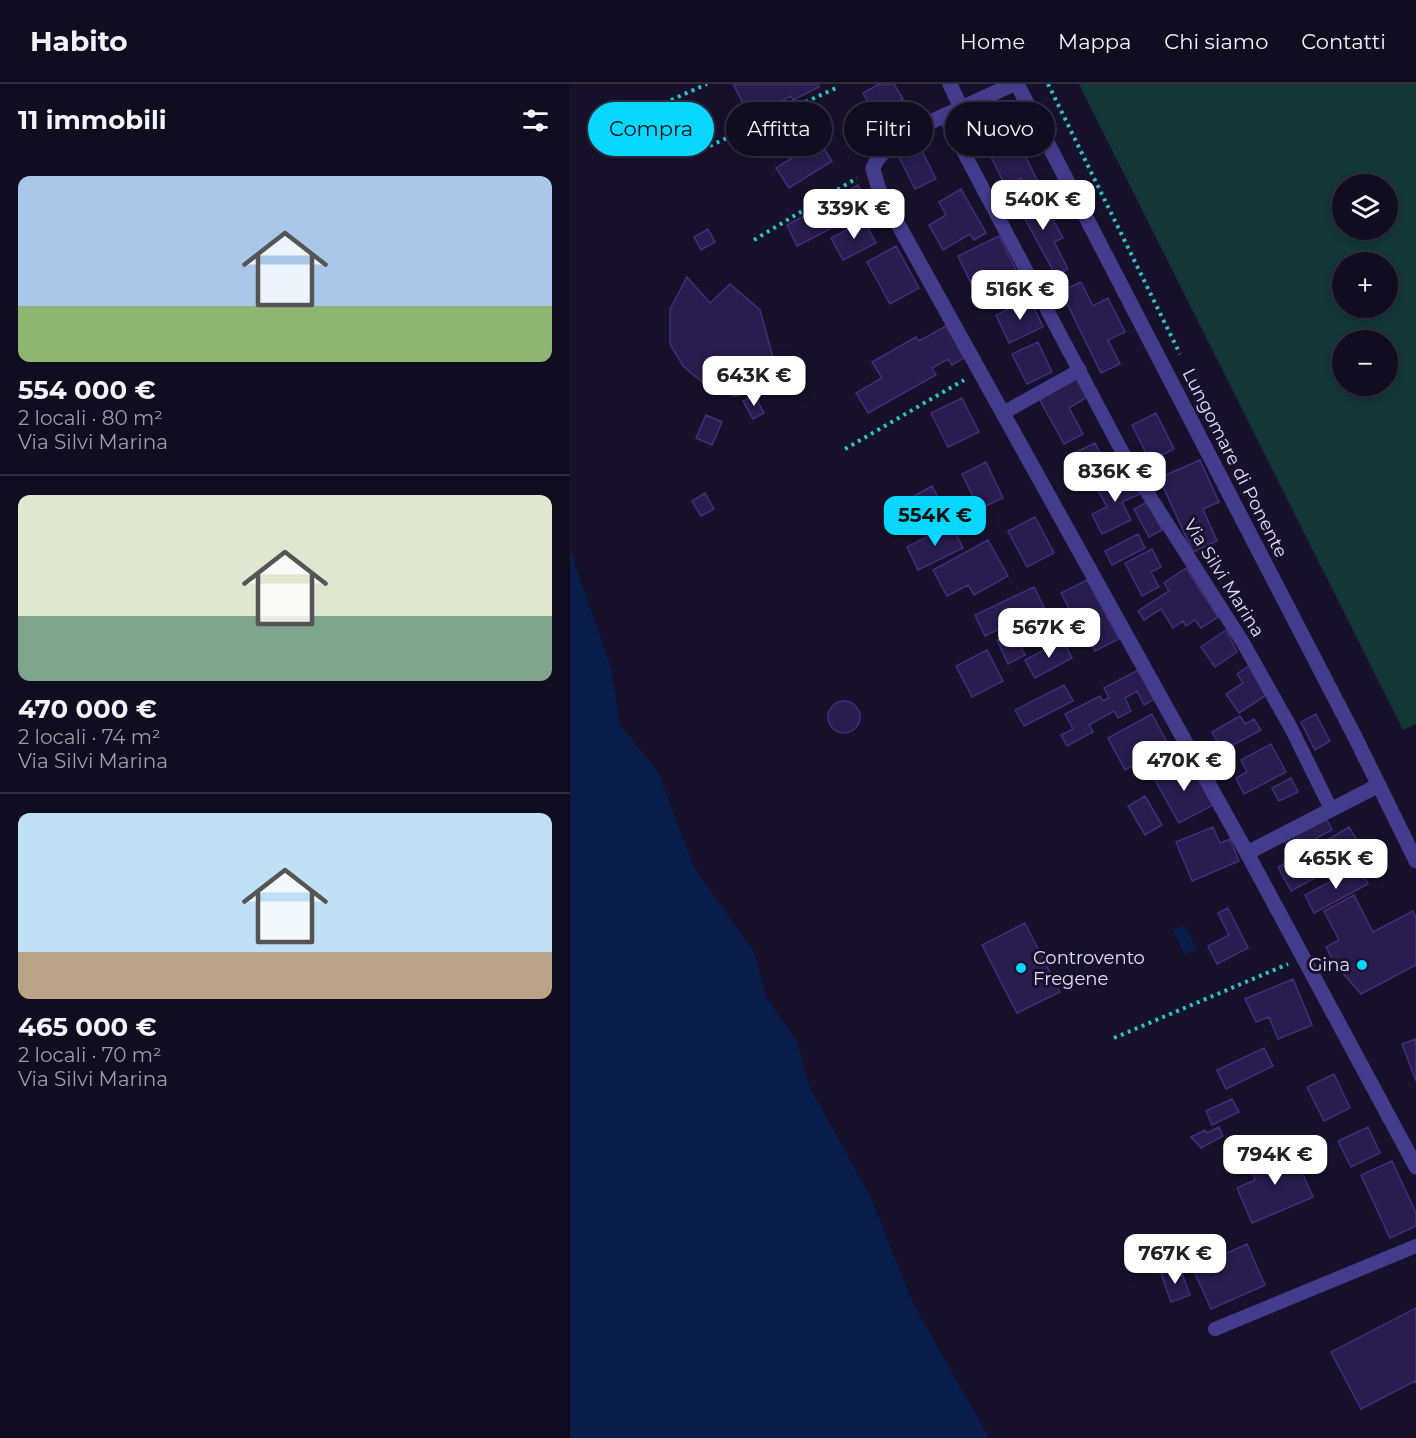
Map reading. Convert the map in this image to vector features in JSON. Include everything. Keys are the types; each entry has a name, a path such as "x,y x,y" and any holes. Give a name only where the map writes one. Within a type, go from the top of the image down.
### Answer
{"street":[{"path":"950,84 958,102"},
{"path":"974,102 1015,84"},
{"name":"Lungomare di Ponente","path":"1015,84 1379,785 1416,861"},
{"path":"945,115 883,153 873,169 879,190 1247,853 1416,1167"},
{"path":"1247,853 1379,785"}],"lane":[{"name":"Via Silvi Marina","path":"967,156 1126,459 1242,641 1291,728 1331,809"},
{"path":"1003,414 1080,370"},
{"path":"1215,1329 1416,1245"}],"path":[{"path":"671,100 707,84"},
{"path":"714,144 836,88"},
{"path":"754,240 873,169"},
{"path":"845,449 980,371"},
{"path":"1114,1038 1304,957"}],"green space":[{"path":"1079,84 1416,84 1416,724 1403,730"}],"water":[{"path":"570,550 611,668 620,725 658,771 693,865 754,952 766,997 797,1041 809,1086 871,1198 913,1303 989,1438 570,1438"},
{"path":"1185,925 1197,949 1185,955 1173,930"}],"building":[{"path":"733,84 818,84 819,87 793,100 791,96 779,102 743,102"},
{"path":"879,84 894,84 903,99 897,102 868,102 863,93"},
{"path":"795,156 829,156 832,161 789,188 776,168"},
{"path":"924,156 936,179 915,189 899,157"},
{"path":"990,156 1025,156 1037,180 1025,186 1021,178 1005,185"},
{"path":"858,185 872,210 847,224 832,199"},
{"path":"961,189 986,233 974,240 970,234 943,250 929,225 946,215 939,202"},
{"path":"1023,191 1033,208 1044,203 1063,238 1054,242 1068,269 1056,276 1013,197"},
{"path":"825,205 836,226 797,246 787,225"},
{"path":"864,221 876,243 843,260 831,238"},
{"path":"708,229 715,242 701,250 694,237"},
{"path":"999,236 1021,280 979,300 958,256"},
{"path":"896,246 919,288 890,304 867,262"},
{"path":"687,277 710,303 730,284 760,310 781,387 734,396 709,388 683,366 670,344 670,309"},
{"path":"1081,282 1093,306 1108,298 1125,332 1108,340 1120,364 1101,373 1061,291"},
{"path":"1030,299 1043,327 1009,343 996,315"},
{"path":"946,326 964,358 952,365 948,359 932,368 936,375 868,413 856,393 882,378 872,362 916,337 919,341"},
{"path":"1038,342 1052,372 1027,384 1012,354"},
{"path":"1078,375 1089,396 1069,408 1083,434 1064,444 1038,397"},
{"path":"754,395 764,413 753,419 743,401"},
{"path":"962,398 979,432 948,447 931,413"},
{"path":"1156,413 1174,449 1150,461 1132,425"},
{"path":"706,415 722,422 712,445 696,438"},
{"path":"1095,443 1110,475 1091,484 1076,452"},
{"path":"1200,460 1219,502 1203,509 1217,541 1193,552 1159,478"},
{"path":"986,462 1003,498 979,509 962,474"},
{"path":"1129,473 1140,494 1122,502 1131,520 1102,534 1092,514 1107,507 1097,489"},
{"path":"932,486 945,510 906,532 892,508"},
{"path":"705,493 714,509 701,516 692,501"},
{"path":"1147,502 1162,530 1149,537 1134,509"},
{"path":"1035,517 1054,553 1027,567 1008,531"},
{"path":"951,524 963,548 918,570 907,547"},
{"path":"1138,534 1145,548 1112,565 1105,551"},
{"path":"988,540 1008,576 974,595 968,585 947,596 933,570"},
{"path":"1152,549 1161,567 1151,572 1159,587 1142,596 1125,563"},
{"path":"1186,568 1218,617 1201,628 1195,620 1186,626 1183,621 1173,628 1161,609 1144,620 1138,611 1169,591 1164,583"},
{"path":"1087,580 1119,639 1095,651 1085,632 1076,637 1068,621 1074,618 1061,593"},
{"path":"1034,587 1044,607 985,636 975,615"},
{"path":"1226,630 1237,652 1215,667 1201,647"},
{"path":"1013,632 1025,655 1008,664 997,640"},
{"path":"1063,640 1072,658 1035,678 1025,660"},
{"path":"987,650 1003,681 972,697 956,666"},
{"path":"1249,666 1268,694 1239,713 1226,694 1243,683 1237,674"},
{"path":"1140,669 1156,698 1144,705 1137,691 1125,698 1131,711 1118,718 1114,711 1089,725 1093,732 1067,746 1061,735 1073,729 1065,714 1100,696 1103,701 1109,698 1104,688"},
{"path":"1064,685 1073,701 1024,726 1015,710"},
{"path":"844,701 855,706 860,717 855,728 844,733 833,728 828,717 833,706"},
{"path":"1152,714 1169,746 1125,770 1108,738"},
{"path":"1316,714 1330,741 1315,750 1301,722"},
{"path":"1240,716 1245,724 1254,719 1261,730 1222,751 1212,732"},
{"path":"1271,744 1286,772 1244,794 1236,778 1247,772 1241,760"},
{"path":"1188,761 1213,805 1179,823 1155,780"},
{"path":"1291,778 1298,792 1279,801 1272,788"},
{"path":"1145,796 1162,825 1145,835 1128,806"},
{"path":"1325,816 1332,830 1291,852 1283,838"},
{"path":"1213,827 1220,843 1230,839 1239,861 1192,881 1176,842"},
{"path":"1349,827 1366,855 1345,868 1327,840"},
{"path":"1302,854 1315,878 1291,891 1278,867"},
{"path":"1358,867 1368,884 1314,913 1305,895"},
{"path":"1354,895 1373,932 1413,911 1416,918 1416,965 1361,994 1334,963 1326,947 1339,940 1324,911"},
{"path":"1228,908 1248,948 1217,964 1208,946 1229,935 1218,913"},
{"path":"1025,923 1060,992 1017,1013 982,945"},
{"path":"1293,979 1312,1025 1278,1039 1269,1017 1256,1022 1245,999"},
{"path":"1416,1039 1416,1081 1402,1044"},
{"path":"1264,1048 1273,1066 1226,1089 1217,1070"},
{"path":"1334,1074 1350,1108 1324,1121 1307,1087"},
{"path":"1232,1099 1239,1112 1212,1125 1206,1111"},
{"path":"1219,1127 1223,1136 1201,1148 1191,1137 1205,1130 1207,1133"},
{"path":"1368,1127 1380,1153 1351,1167 1338,1141"},
{"path":"1291,1147 1313,1197 1252,1223 1237,1188 1255,1180 1249,1165"},
{"path":"1392,1161 1416,1213 1416,1226 1390,1238 1361,1175"},
{"path":"1247,1244 1265,1285 1211,1309 1189,1260 1221,1246 1225,1254"},
{"path":"1180,1268 1190,1295 1171,1302 1161,1274"},
{"path":"1416,1308 1416,1384 1415,1381 1361,1409 1331,1352"}],"place":[{"name":"Gina","path":"1362,965"},
{"name":"Controvento Fregene","path":"1021,968"}]}
